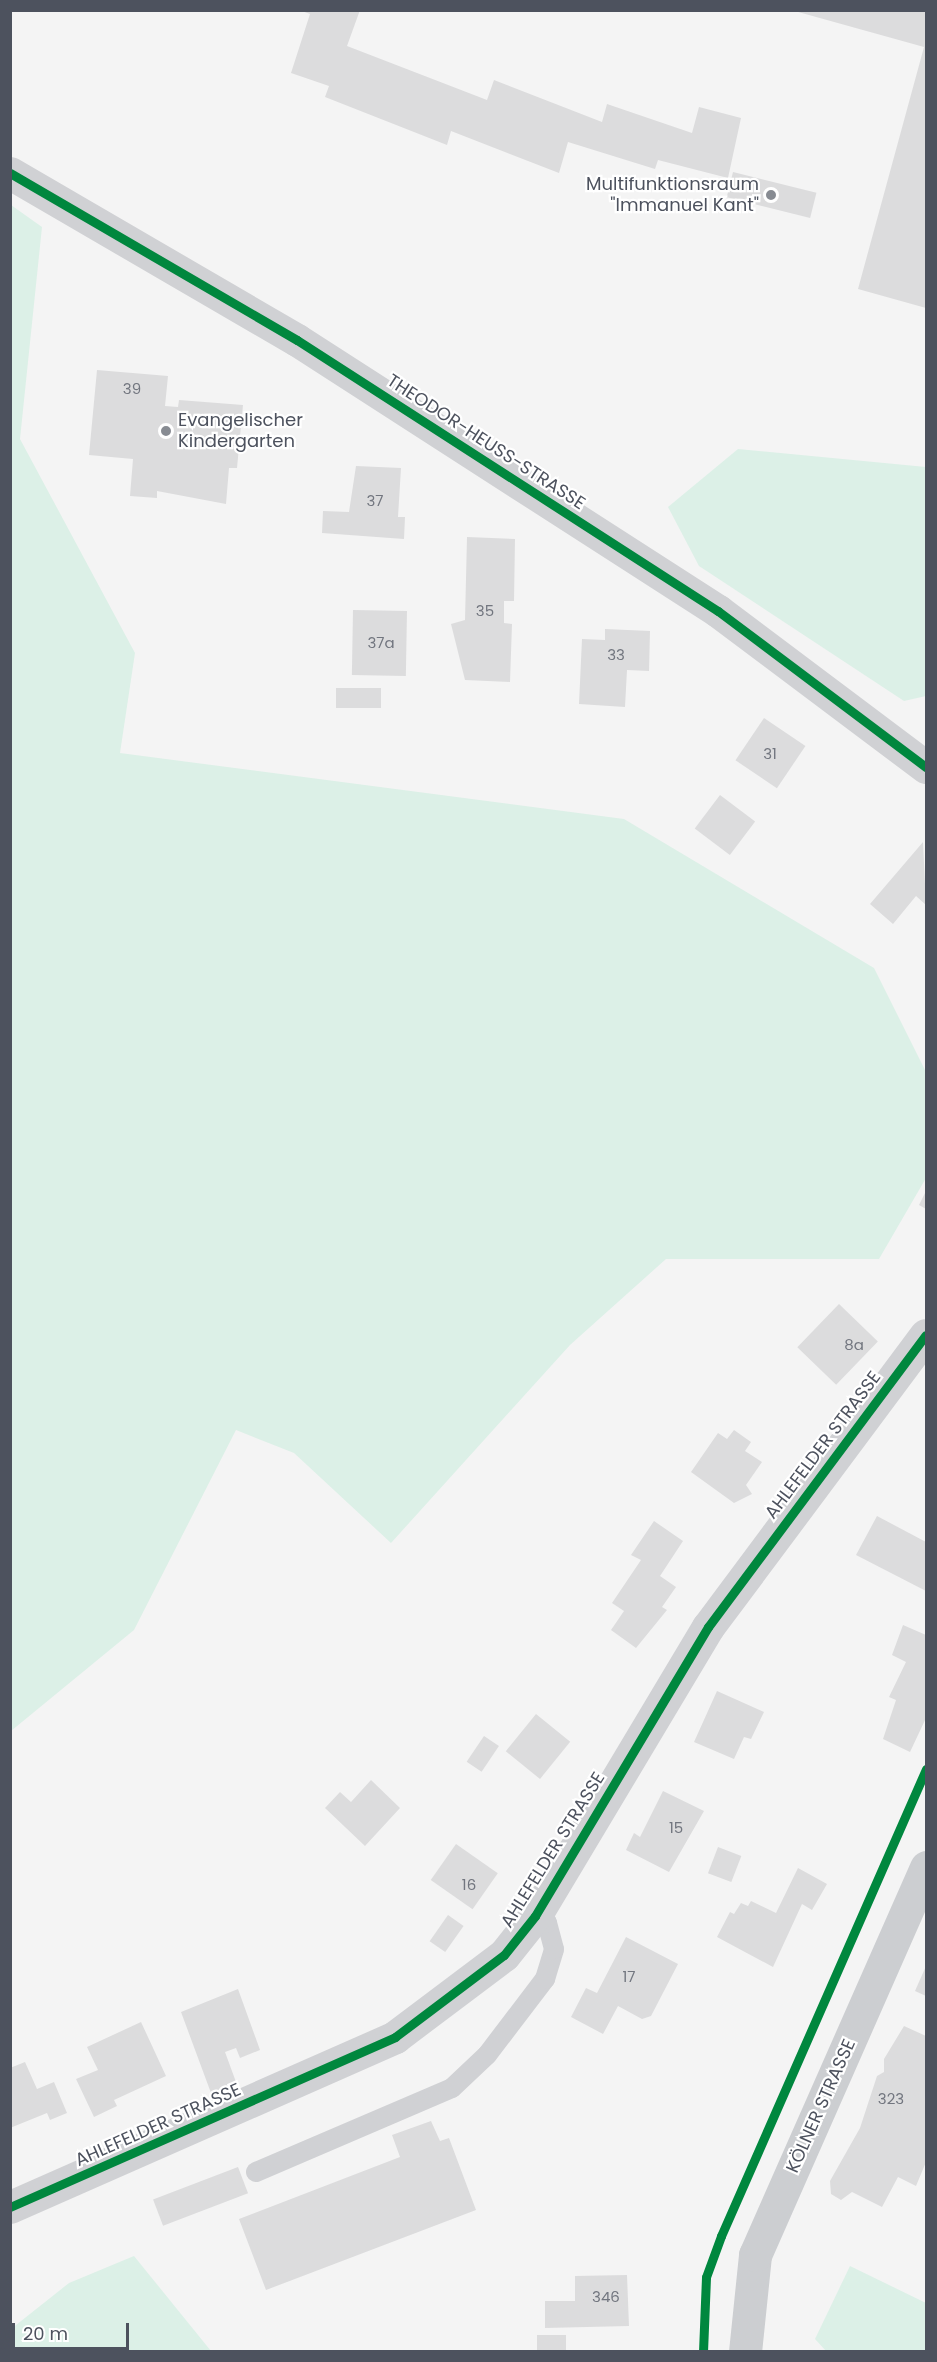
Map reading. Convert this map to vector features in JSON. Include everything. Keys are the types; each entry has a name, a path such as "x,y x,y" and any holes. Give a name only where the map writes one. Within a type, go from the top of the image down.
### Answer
{"main road":[{"name":"KÖLNER STRASSE","path":"745,2352 756,2255 927,1868"}],"street":[{"name":"THEODOR-HEUSS-STRASSE","path":"10,172 297,340 708,605 927,767"},
{"name":"AHLEFELDER STRASSE","path":"10,2207 395,2037 470,1984 535,1916 708,1627 927,1335"}],"lane":[{"path":"256,2172 452,2088 487,2055 544,1979 554,1949 548,1923 535,1916"}],"green space":[{"path":"11,205 42,227 20,439 135,653 120,753 624,819 874,968 926,1072 926,1178 879,1259 666,1259 570,1345 391,1543 294,1453 236,1430 134,1630 11,1731"},
{"path":"738,449 926,467 926,696 904,701 699,566 668,507"},
{"path":"134,2256 211,2351 11,2351 11,2329 69,2283"},
{"path":"850,2266 926,2303 926,2351 826,2351 815,2339"}],"building":[{"path":"299,10 360,10 347,46 487,100 494,80 602,122 607,104 692,133 699,107 741,118 728,178 658,160 655,169 568,142 559,173 451,131 447,145 325,97 329,86 291,73 310,14"},
{"path":"791,10 926,10 926,308 858,289 924,47"},
{"name":"Multifunktionsraum \"Immanuel Kant\"","path":"733,172 816,193 810,218 727,197"},
{"name":"Evangelischer Kindergarten","path":"97,370 168,376 165,406 178,407 179,400 243,405 237,468 229,468 226,504 157,491 157,498 130,496 133,459 89,455"},
{"path":"356,466 401,468 398,517 405,517 404,539 322,533 323,511 349,512"},
{"path":"467,537 515,539 514,601 504,601 504,623 512,624 510,682 465,680 451,624 465,620"},
{"path":"353,610 407,611 406,676 352,675"},
{"path":"605,629 650,631 649,671 627,670 625,707 579,704 582,639 605,640"},
{"path":"336,688 381,688 381,708 336,708"},
{"path":"764,718 805,746 777,788 735,760"},
{"path":"720,795 755,821 730,855 695,829"},
{"path":"923,842 926,905 916,896 893,924 870,904"},
{"path":"926,1191 926,1209 919,1205"},
{"path":"839,1304 878,1342 836,1385 797,1347"},
{"path":"734,1430 751,1442 745,1451 762,1462 746,1485 752,1494 734,1503 691,1472 718,1433 727,1439"},
{"path":"877,1516 926,1542 926,1591 856,1555"},
{"path":"654,1521 683,1541 660,1576 676,1587 662,1607 667,1610 636,1648 611,1630 624,1611 612,1603 641,1560 631,1555"},
{"path":"903,1625 926,1635 926,1718 910,1752 883,1739 896,1700 889,1697 906,1662 892,1655"},
{"path":"717,1691 764,1712 751,1739 744,1737 734,1759 694,1742"},
{"path":"536,1714 570,1742 540,1779 506,1751"},
{"path":"484,1736 499,1746 482,1772 467,1762"},
{"path":"371,1780 400,1808 365,1846 325,1808 340,1792 351,1802"},
{"path":"663,1791 704,1811 669,1872 626,1850 634,1833 640,1837"},
{"path":"456,1844 498,1873 473,1909 431,1880"},
{"path":"718,1847 741,1856 731,1882 708,1873"},
{"path":"798,1868 827,1884 812,1910 802,1904 773,1967 717,1937 730,1912 734,1914 741,1903 748,1906 751,1901 776,1913"},
{"path":"448,1915 464,1926 445,1952 430,1941"},
{"path":"626,1937 678,1964 651,2016 642,2019 618,2006 603,2034 571,2017 586,1988 597,1993"},
{"path":"926,1966 926,1996 915,1991"},
{"path":"238,1989 260,2050 240,2058 236,2048 225,2052 236,2082 211,2093 181,2012"},
{"path":"141,2022 166,2076 114,2100 117,2106 94,2117 76,2079 98,2070 87,2047"},
{"path":"904,2026 926,2036 926,2162 916,2186 898,2177 882,2207 852,2192 841,2200 831,2194 830,2181 860,2128 877,2076 884,2072 884,2059"},
{"path":"25,2062 37,2089 54,2082 67,2113 50,2120 47,2113 10,2128 10,2068"},
{"path":"431,2121 440,2141 449,2138 476,2210 266,2290 239,2219 400,2157 392,2135"},
{"path":"238,2167 248,2193 163,2226 153,2200"},
{"path":"627,2275 629,2326 545,2328 545,2301 575,2301 575,2276"},
{"path":"537,2335 566,2335 566,2352 537,2352"}],"cycle path":[{"path":"10,173 297,340 718,611 926,767"},
{"path":"10,2207 395,2037 504,1955 535,1916 708,1627 926,1335"},
{"path":"703,2352 706,2277 721,2236 926,1769"}],"place":[{"name":"Multifunktionsraum \"Immanuel Kant\"","path":"771,195"},
{"name":"Evangelischer Kindergarten","path":"166,431"}]}
